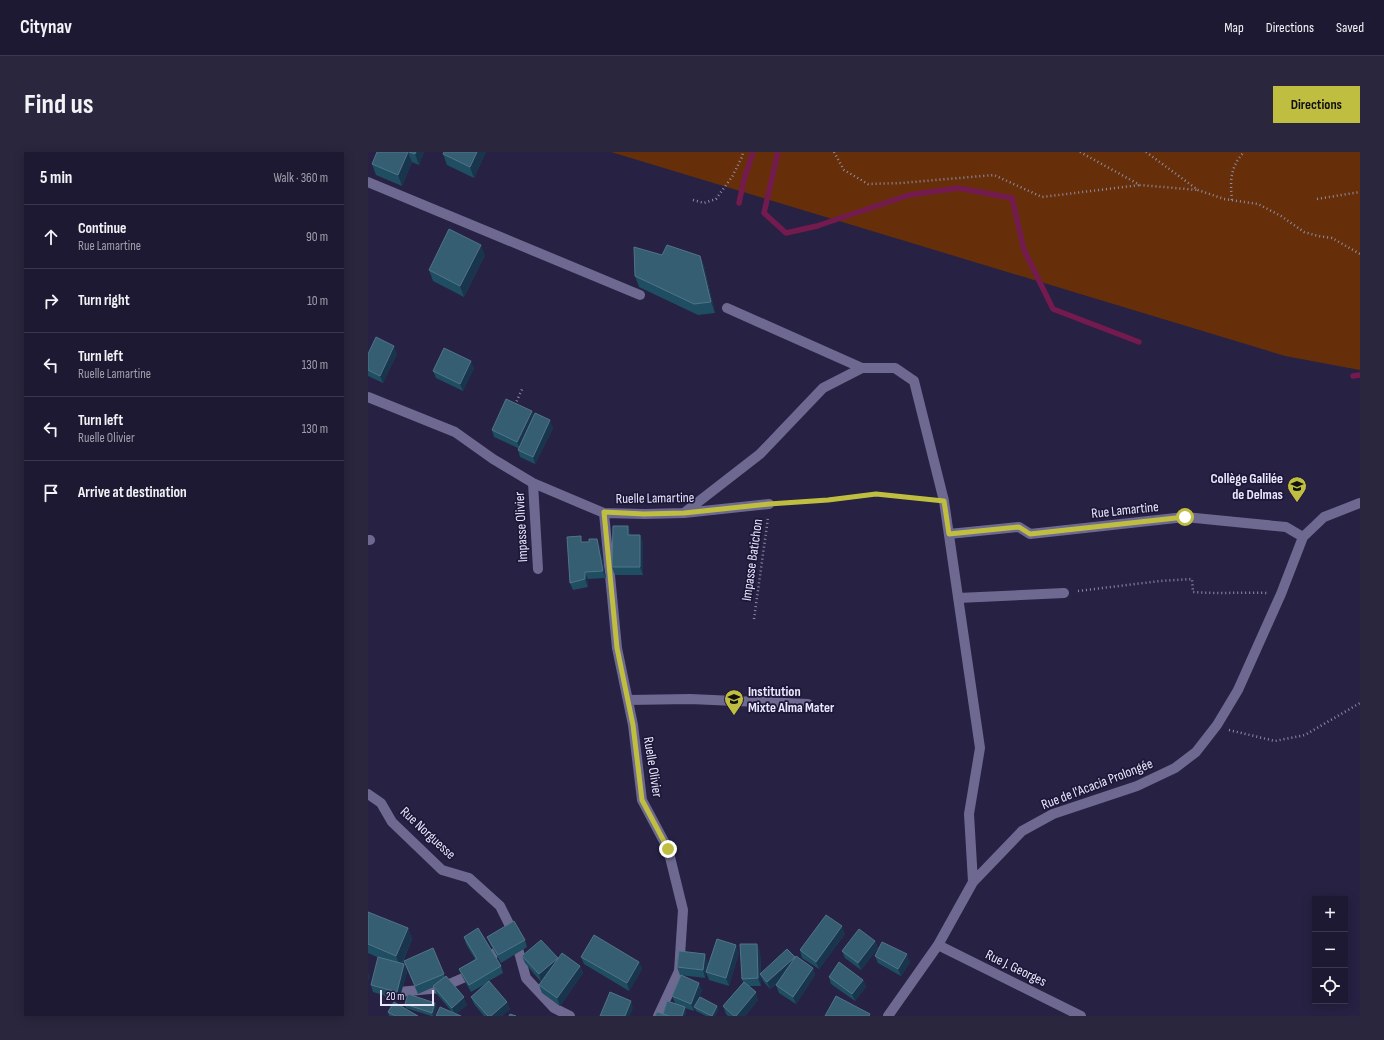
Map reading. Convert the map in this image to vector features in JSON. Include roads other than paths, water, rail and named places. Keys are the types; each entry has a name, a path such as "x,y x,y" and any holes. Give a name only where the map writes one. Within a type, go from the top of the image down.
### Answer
{"street":[{"path":"368,182 640,295"},
{"path":"727,308 862,368 895,368 914,381 944,501 980,748 969,814 973,882"},
{"path":"684,513 760,454 823,388 862,368"},
{"name":"Ruelle Lamartine","path":"368,397 456,432 493,459 533,483 604,512 644,514 684,513 769,504"},
{"name":"Impasse Olivier","path":"533,483 538,569"},
{"name":"Rue de l'Acacia Prolongée","path":"888,1016 938,946 973,882 1022,831 1053,814 1137,786 1175,768 1196,752 1217,725 1238,690 1281,594 1303,537 1324,517 1360,503"},
{"name":"Ruelle Olivier","path":"604,512 617,648 633,725 642,800 668,849 683,910 678,971 658,1016"},
{"name":"Rue Lamartine","path":"949,534 1019,527 1030,534 1185,517 1286,527 1303,537"},
{"path":"958,598 1064,593"},
{"path":"628,700 690,699 808,704"},
{"name":"Rue Norguesse","path":"368,794 381,803 392,822 442,870 469,878 500,906 514,934 526,978 554,1008 570,1016"},
{"path":"389,993 440,988 470,975 500,949 514,934"},
{"name":"Rue J. Georges","path":"938,946 1081,1016"}],"waterway":[{"path":"739,203 744,180 753,152"},
{"path":"778,152 764,213 786,233 817,226 909,195 958,188 1012,198 1024,250 1053,309 1139,342"},
{"path":"1353,376 1360,375"}],"place":[{"name":"Collège Galilée de Delmas","path":"1297,503"},
{"name":"Institution Mixte Alma Mater","path":"734,716"}]}
